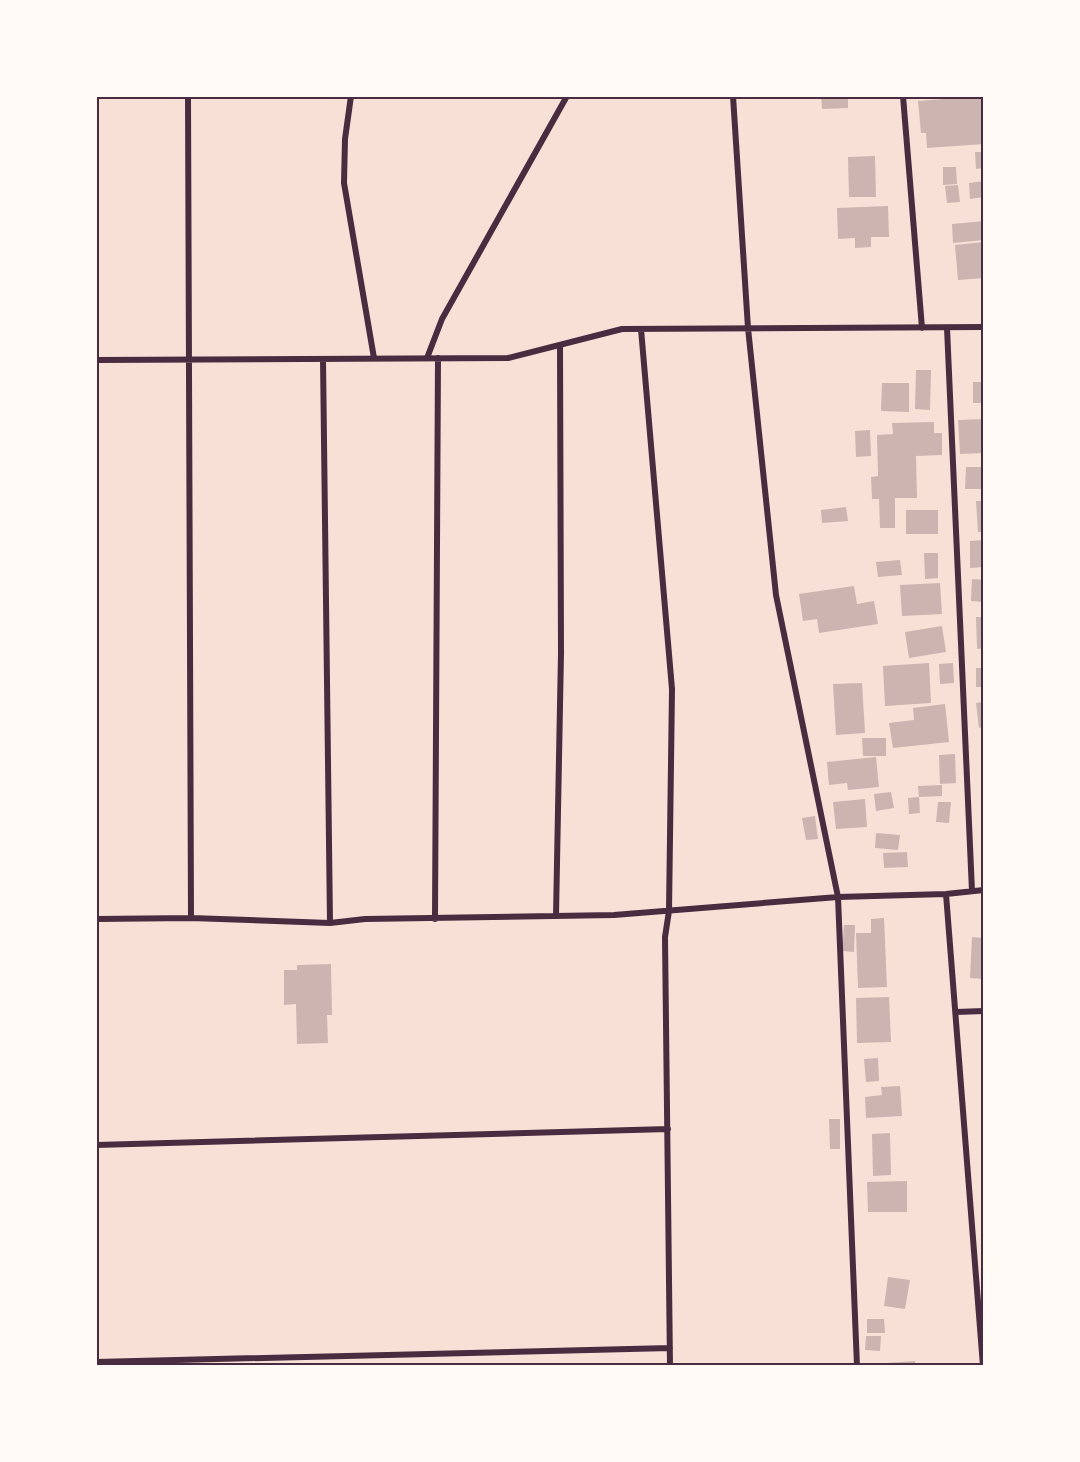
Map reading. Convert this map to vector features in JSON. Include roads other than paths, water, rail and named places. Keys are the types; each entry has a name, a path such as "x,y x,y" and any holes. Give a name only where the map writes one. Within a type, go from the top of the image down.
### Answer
{"street":[{"path":"188,96 191,918"},
{"path":"351,96 345,139 344,183 374,358"},
{"path":"427,358 442,318 567,96"},
{"path":"733,96 748,328 776,595 838,897 857,1366"},
{"path":"903,96 922,328"},
{"path":"96,360 507,358 622,329 984,327"},
{"path":"947,328 972,891"},
{"path":"641,329 672,689 669,911 665,937 670,1366"},
{"path":"556,916 561,653 560,345"},
{"path":"435,919 438,358"},
{"path":"323,359 330,923"},
{"path":"96,919 191,918 330,923 365,919 614,915 838,897 946,894 984,890"},
{"path":"946,894 983,1366"},
{"path":"956,1012 984,1011"},
{"path":"96,1145 668,1129"},
{"path":"96,1362 670,1348"}]}
